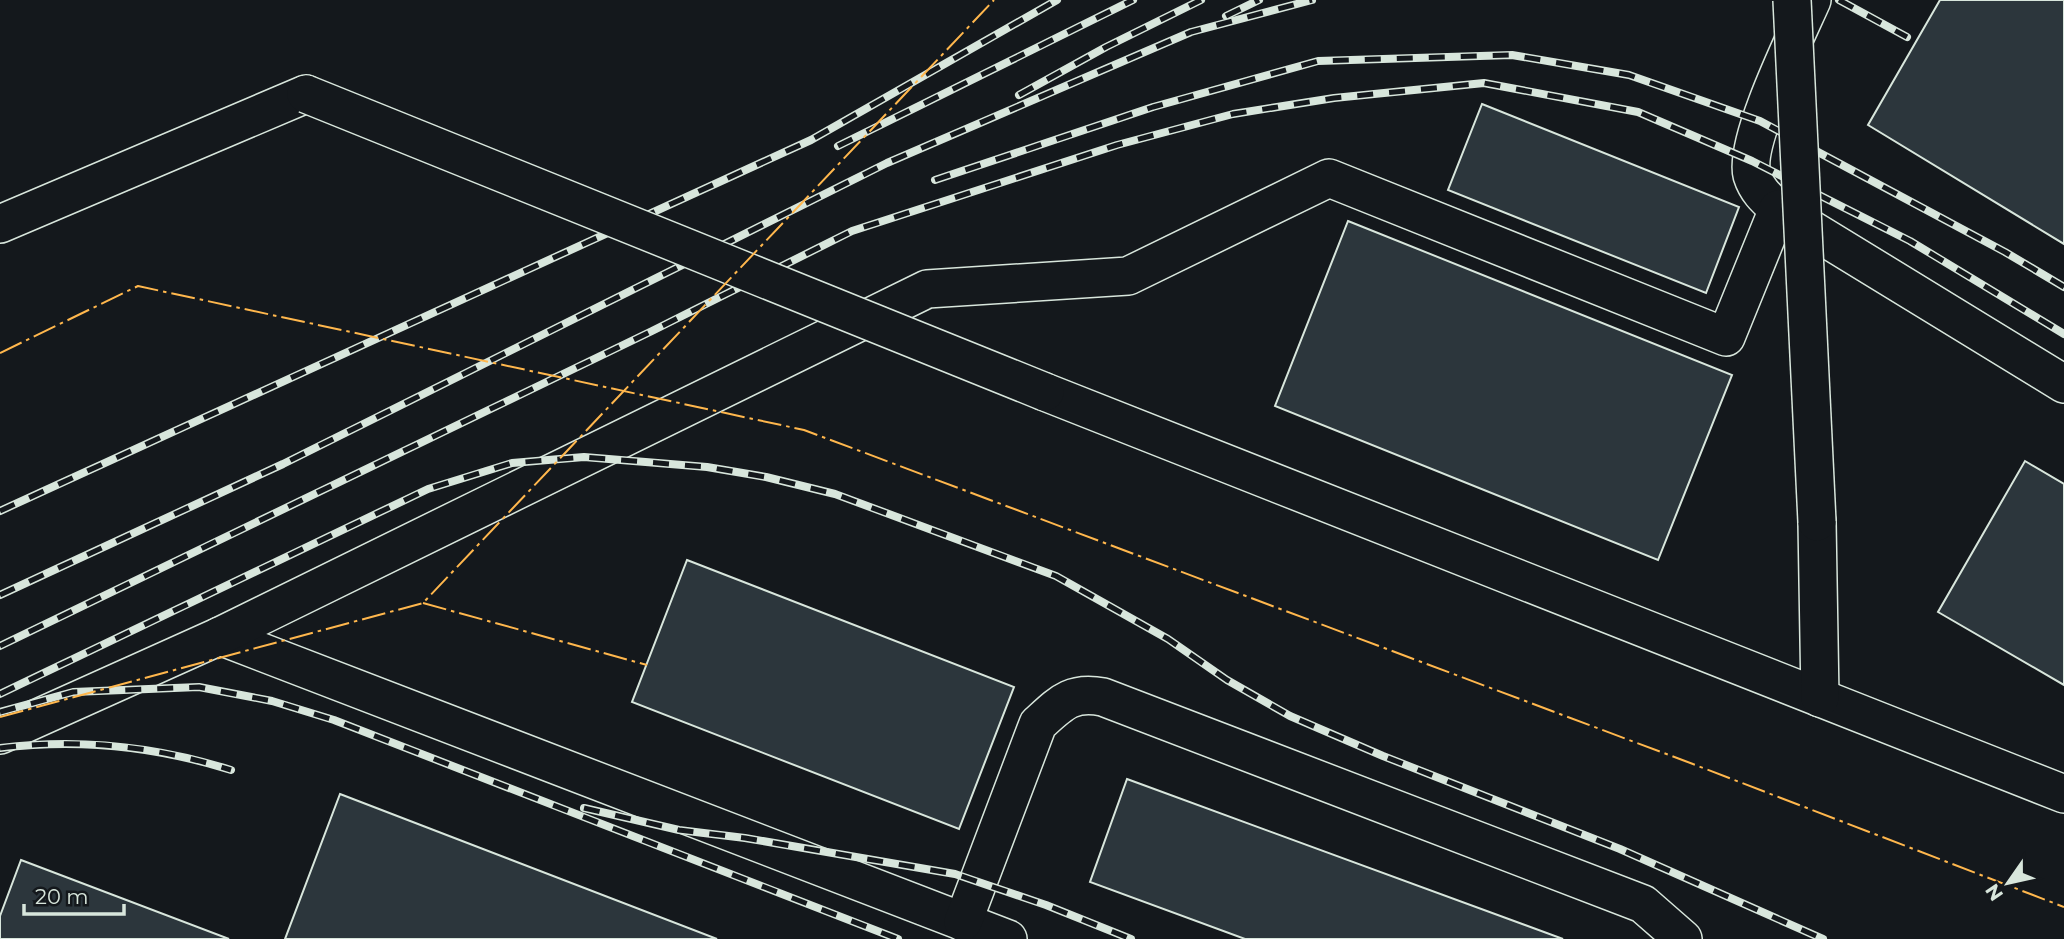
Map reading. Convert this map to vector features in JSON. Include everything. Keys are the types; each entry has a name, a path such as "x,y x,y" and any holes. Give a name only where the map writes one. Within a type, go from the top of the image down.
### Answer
{"lane":[{"path":"1792,0 1817,522 1820,698"},
{"path":"1812,0 1760,121 1751,173 1760,194 1778,209 2064,384"},
{"path":"0,224 306,94 1045,392 2064,794"},
{"path":"0,735 220,636 927,289 1128,276 1329,178 1726,337 1778,209"},
{"path":"220,636 1008,939"},
{"path":"963,922 1038,724 1059,705 1083,693 1103,697 1643,904 1683,939"}],"building":[{"path":"1940,0 2064,0 2064,244 1868,125"},
{"path":"1482,104 1739,207 1706,293 1448,190"},
{"path":"1348,221 1732,375 1658,560 1275,406"},
{"path":"2025,461 2064,484 2064,685 1938,612"},
{"path":"687,560 1014,687 959,829 632,702"},
{"path":"1127,779 1563,939 1245,939 1090,882"},
{"path":"340,794 717,939 285,939"},
{"path":"21,860 229,939 0,939 0,916"}],"railway":[{"path":"0,511 811,140 1057,0"},
{"path":"838,146 1133,0"},
{"path":"1019,95 1106,47 1201,0"},
{"path":"1226,16 1259,0"},
{"path":"0,595 283,464 887,163 1191,32 1312,0"},
{"path":"1839,0 1907,37"},
{"path":"935,180 1153,107 1318,61 1512,55 1629,75 1760,121 2005,252 2064,287"},
{"path":"0,646 652,331 852,231 1117,145 1233,114 1334,98 1484,83 1638,112 1752,161 1910,241 2064,334"},
{"path":"0,694 428,489 512,463 584,457 707,467 766,477 835,494 1056,576 1168,639 1227,680 1290,716 1383,756 1620,849 1823,939"},
{"path":"0,712 73,692 199,687 272,701 334,720 898,939"},
{"path":"0,748 59,744 117,746 174,755 231,770"},
{"path":"584,808 679,830 745,838 955,874 1046,905 1131,939"}],"power":[{"path":"0,717 423,603 994,0"},
{"path":"0,353 138,286 804,430 1685,761 2064,907"},
{"path":"423,603 647,665"}]}
